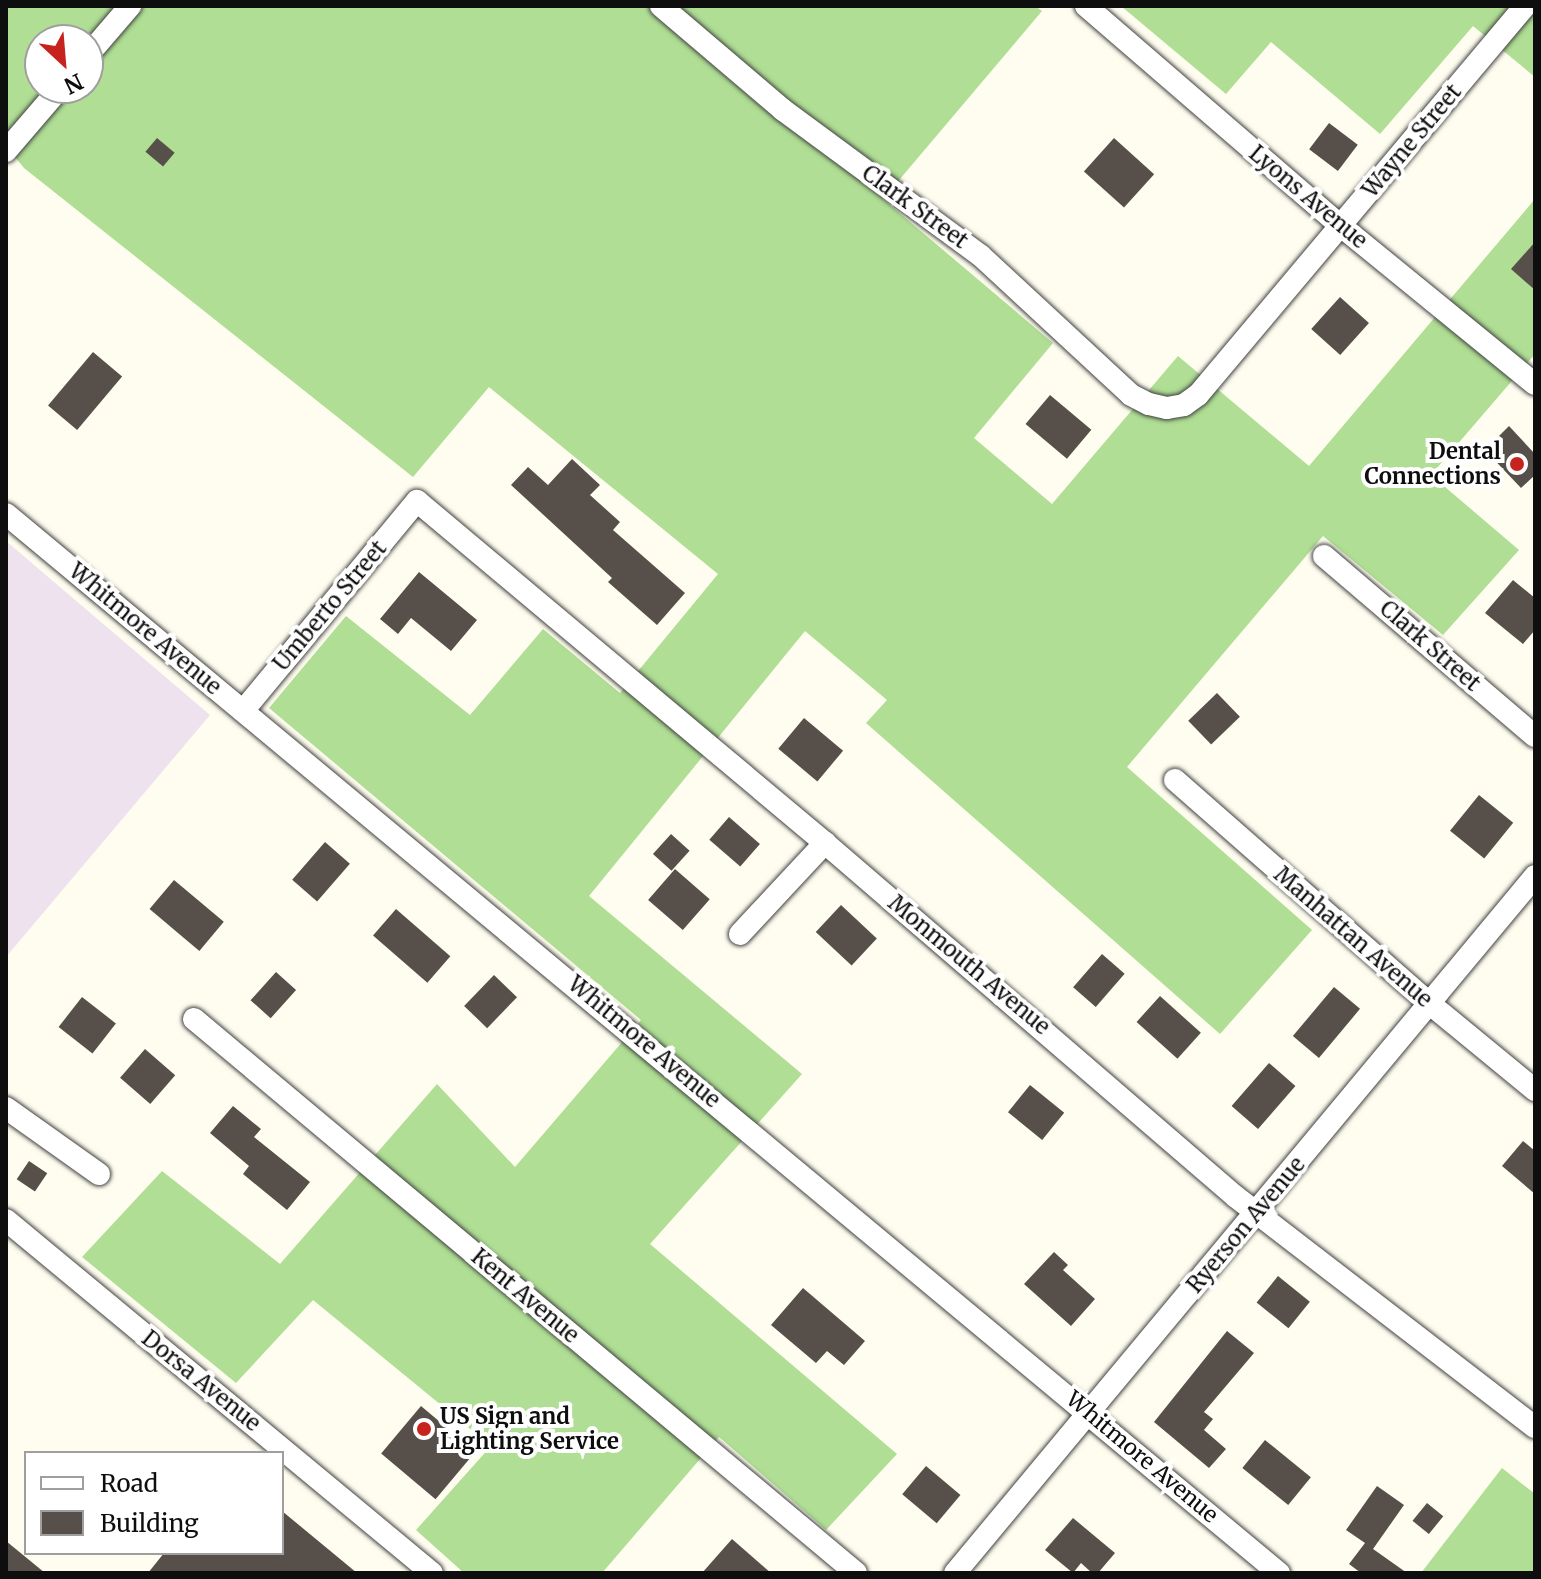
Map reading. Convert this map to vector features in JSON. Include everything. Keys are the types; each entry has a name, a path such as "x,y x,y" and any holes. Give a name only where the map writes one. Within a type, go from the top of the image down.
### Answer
{"street":[{"path":"104,36 130,6"},
{"name":"Clark Street","path":"661,6 783,110 980,255 1131,395 1167,408"},
{"name":"Lyons Avenue","path":"1086,6 1341,226 1535,384"},
{"name":"Wayne Street","path":"1167,408 1184,405 1198,395 1525,6"},
{"path":"6,151 46,104"},
{"name":"Umberto Street","path":"243,711 417,501"},
{"name":"Monmouth Avenue","path":"417,501 825,843 1256,1212 1531,1424"},
{"name":"Whitmore Avenue","path":"6,514 1090,1412 1279,1573"},
{"name":"Clark Street","path":"1324,556 1535,736"},
{"name":"Manhattan Avenue","path":"1175,780 1429,1003 1535,1090"},
{"path":"740,934 825,843"},
{"name":"Ryerson Avenue","path":"955,1573 1535,876"},
{"name":"Kent Avenue","path":"194,1019 856,1573"},
{"path":"6,1108 99,1174"},
{"name":"Dorsa Avenue","path":"6,1220 432,1573"}],"shaded area":[{"path":"6,541 210,715 6,957"}],"green space":[{"path":"6,6 1035,6 1042,11 883,199 1053,343 974,438 1052,504 1178,356 1309,466 1535,199 1535,354 1431,475 1519,550 1443,635 1323,536 1127,767 1312,930 1220,1034 866,723 887,700 805,631 589,896 802,1074 650,1244 897,1454 826,1530 719,1437 602,1573 464,1573 416,1530 491,1446 313,1300 236,1383 82,1257 162,1171 280,1264 437,1084 515,1167 641,1020 269,708 346,616 470,715 543,629 620,693 718,574 489,387 413,477 24,168 6,146"},
{"path":"1121,6 1535,6 1535,77 1473,26 1380,134 1271,42 1226,94"},
{"path":"1502,1468 1535,1494 1535,1573 1421,1573"}],"building":[{"path":"1329,123 1358,145 1338,171 1309,149"},
{"path":"157,138 175,153 163,167 145,152"},
{"path":"1114,138 1154,174 1124,208 1084,171"},
{"path":"1535,242 1535,290 1511,269"},
{"path":"1340,297 1369,323 1340,355 1311,329"},
{"path":"93,352 122,376 77,430 48,406"},
{"path":"1050,395 1091,430 1067,459 1026,424"},
{"name":"Dental Connections","path":"1509,426 1535,454 1535,475 1521,488 1485,450"},
{"path":"572,459 600,485 590,495 620,522 613,530 685,593 657,625 608,582 612,578 511,485 528,467 548,485"},
{"path":"419,572 477,620 451,651 411,618 398,634 380,619"},
{"path":"1513,580 1535,598 1535,630 1523,644 1485,613"},
{"path":"1217,693 1240,717 1211,745 1188,721"},
{"path":"804,718 843,751 817,781 778,749"},
{"path":"1479,795 1513,823 1484,858 1450,831"},
{"path":"729,817 760,844 740,867 709,840"},
{"path":"671,834 690,851 672,871 653,854"},
{"path":"325,842 350,864 317,901 292,880"},
{"path":"675,869 710,899 683,930 648,900"},
{"path":"174,880 224,922 199,951 150,909"},
{"path":"841,905 877,938 852,965 816,932"},
{"path":"396,909 450,956 427,983 373,935"},
{"path":"1102,954 1125,974 1096,1007 1073,987"},
{"path":"276,972 296,990 271,1018 251,1000"},
{"path":"494,975 517,997 487,1028 464,1006"},
{"path":"1334,987 1360,1009 1319,1058 1293,1036"},
{"path":"1160,996 1201,1033 1177,1059 1137,1022"},
{"path":"82,997 116,1023 92,1053 59,1027"},
{"path":"145,1049 175,1075 150,1104 120,1078"},
{"path":"1269,1063 1295,1086 1258,1129 1232,1106"},
{"path":"1030,1085 1064,1113 1042,1140 1008,1112"},
{"path":"233,1106 261,1129 254,1137 310,1182 287,1210 243,1174 249,1166 210,1133"},
{"path":"1523,1141 1535,1151 1535,1194 1502,1166"},
{"path":"29,1161 47,1173 35,1192 17,1179"},
{"path":"1054,1252 1068,1265 1063,1270 1095,1299 1071,1326 1024,1284"},
{"path":"1278,1276 1310,1302 1288,1328 1257,1302"},
{"path":"803,1288 865,1341 844,1365 827,1351 816,1363 771,1325"},
{"path":"1227,1331 1254,1353 1204,1412 1213,1419 1204,1430 1226,1449 1209,1468 1154,1422"},
{"name":"US Sign and Lighting Service","path":"421,1406 475,1452 436,1499 381,1453"},
{"path":"1265,1440 1311,1477 1288,1505 1242,1468"},
{"path":"926,1466 960,1495 937,1523 902,1494"},
{"path":"1377,1486 1404,1505 1373,1549 1407,1573 1361,1573 1349,1564 1365,1543 1346,1530"},
{"path":"1427,1503 1443,1516 1429,1534 1413,1521"},
{"path":"284,1513 357,1573 148,1573 162,1555 284,1555"},
{"path":"1073,1518 1115,1553 1098,1573 1092,1573 1081,1563 1073,1573 1045,1550"},
{"path":"732,1539 771,1573 702,1573"},
{"path":"6,1541 45,1573 6,1573"}],"place":[{"name":"Dental Connections","path":"1517,464"},
{"name":"US Sign and Lighting Service","path":"424,1429"}]}
